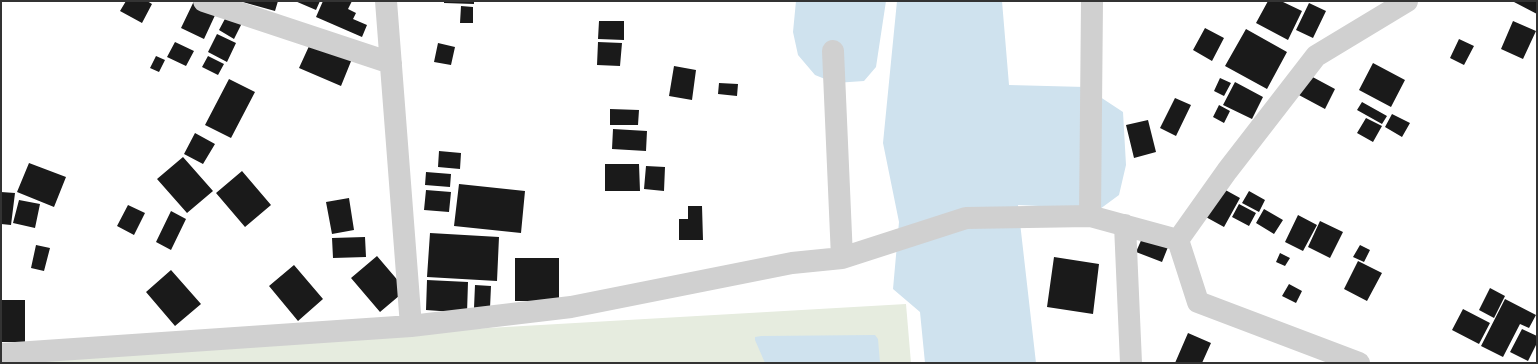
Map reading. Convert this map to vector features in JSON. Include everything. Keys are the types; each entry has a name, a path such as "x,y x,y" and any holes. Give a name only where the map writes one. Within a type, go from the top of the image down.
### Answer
{"street":[{"path":"204,1 391,63"},
{"path":"386,1 411,326"},
{"path":"1090,216 1092,1"},
{"path":"1178,240 1227,171 1316,56 1407,1"},
{"path":"833,51 842,258"},
{"path":"1,354 411,326 571,306 792,262 842,258 966,218 1090,216 1178,240"},
{"path":"1125,225 1131,363"},
{"path":"1178,240 1198,302 1359,363"}],"shaded area":[{"path":"906,304 911,363 1,363 1,356"}],"water":[{"path":"796,1 886,1 876,67 864,81 835,83 815,75 798,55 793,32"},
{"path":"897,1 1002,1 1009,85 1085,87 1123,112 1126,165 1119,195 1100,209 1018,205 1036,363 925,363 920,312 893,289 899,222 883,143"},
{"path":"875,335 878,339 880,363 765,363 755,340 755,337 761,336"}],"building":[{"path":"126,1 147,1 152,4 142,23 120,11"},
{"path":"194,1 217,11 204,39 181,28"},
{"path":"239,1 278,1 275,11"},
{"path":"295,1 320,1 316,10"},
{"path":"323,1 352,1 348,9 356,13 353,19 367,25 362,37 316,17"},
{"path":"444,1 474,1 474,4 444,3"},
{"path":"1268,1 1281,1 1302,11 1288,40 1256,23"},
{"path":"1537,1 1537,14 1514,2"},
{"path":"1309,3 1326,11 1313,38 1296,30"},
{"path":"461,6 473,7 473,23 460,23"},
{"path":"227,15 242,23 234,39 219,30"},
{"path":"599,21 624,21 624,40 598,39"},
{"path":"1513,21 1536,31 1523,59 1501,49"},
{"path":"1205,28 1224,38 1212,61 1193,50"},
{"path":"1246,29 1287,52 1267,89 1225,66"},
{"path":"217,34 236,43 227,62 208,52"},
{"path":"1459,39 1474,46 1464,65 1450,58"},
{"path":"175,42 194,51 186,66 167,57"},
{"path":"598,42 622,43 620,66 597,65"},
{"path":"438,43 455,47 451,65 434,62"},
{"path":"310,44 356,49 341,86 299,68"},
{"path":"156,56 165,60 159,72 150,68"},
{"path":"208,56 224,64 218,75 202,67"},
{"path":"1373,63 1405,80 1391,107 1359,90"},
{"path":"674,66 696,70 692,100 669,96"},
{"path":"1307,74 1335,89 1325,109 1297,94"},
{"path":"1220,78 1231,83 1224,96 1214,91"},
{"path":"229,79 255,92 231,138 205,125"},
{"path":"1235,82 1263,97 1252,119 1223,105"},
{"path":"719,83 738,84 737,96 718,94"},
{"path":"1175,98 1191,105 1176,136 1160,128"},
{"path":"1362,102 1387,116 1382,124 1357,110"},
{"path":"1219,105 1230,111 1224,123 1213,117"},
{"path":"610,109 639,110 638,125 610,125"},
{"path":"1392,114 1410,123 1402,137 1385,127"},
{"path":"1366,118 1382,126 1373,142 1357,133"},
{"path":"1148,120 1156,152 1134,158 1126,125"},
{"path":"613,129 647,131 646,151 612,149"},
{"path":"195,133 215,144 203,164 184,154"},
{"path":"439,151 461,153 460,169 438,167"},
{"path":"183,157 213,191 187,213 157,179"},
{"path":"29,163 66,177 54,207 17,192"},
{"path":"605,164 639,164 640,191 605,191"},
{"path":"646,166 665,167 664,191 644,189"},
{"path":"242,171 271,205 245,227 216,193"},
{"path":"426,172 451,174 450,187 425,185"},
{"path":"459,184 525,191 521,233 454,226"},
{"path":"1220,187 1240,198 1224,227 1204,216"},
{"path":"426,190 451,192 449,212 424,210"},
{"path":"1249,191 1265,200 1259,212 1242,203"},
{"path":"1,192 15,193 11,225 1,224"},
{"path":"349,198 354,230 332,234 326,202"},
{"path":"19,200 40,204 35,228 13,223"},
{"path":"1239,204 1256,213 1249,226 1232,217"},
{"path":"128,205 145,213 134,235 117,226"},
{"path":"688,206 702,206 703,240 679,240 679,219 688,219"},
{"path":"1264,209 1283,220 1274,234 1256,223"},
{"path":"171,211 186,219 171,250 156,242"},
{"path":"1298,215 1317,225 1303,251 1285,242"},
{"path":"1320,221 1343,232 1330,258 1308,247"},
{"path":"430,233 499,237 497,281 427,277"},
{"path":"1143,236 1168,247 1162,262 1136,252"},
{"path":"365,237 366,257 333,258 332,238"},
{"path":"36,245 50,248 44,271 31,268"},
{"path":"1360,245 1370,250 1364,262 1353,257"},
{"path":"1280,253 1290,258 1285,266 1276,262"},
{"path":"377,256 406,290 380,312 351,278"},
{"path":"1054,257 1099,264 1093,314 1047,307"},
{"path":"515,258 559,258 559,301 515,301"},
{"path":"1358,261 1382,273 1367,301 1344,289"},
{"path":"294,265 323,299 298,321 269,286"},
{"path":"171,270 201,304 175,326 146,292"},
{"path":"427,280 468,282 467,313 426,310"},
{"path":"1289,284 1302,291 1296,303 1282,296"},
{"path":"475,285 491,286 490,308 474,308"},
{"path":"1490,288 1505,296 1494,318 1479,310"},
{"path":"1505,299 1536,315 1529,328 1520,324 1503,357 1481,346"},
{"path":"1,300 25,300 25,342 1,342"},
{"path":"1463,309 1490,323 1479,344 1452,330"},
{"path":"1522,329 1537,336 1537,343 1528,361 1510,352"},
{"path":"1188,333 1211,343 1202,363 1175,363"}]}
